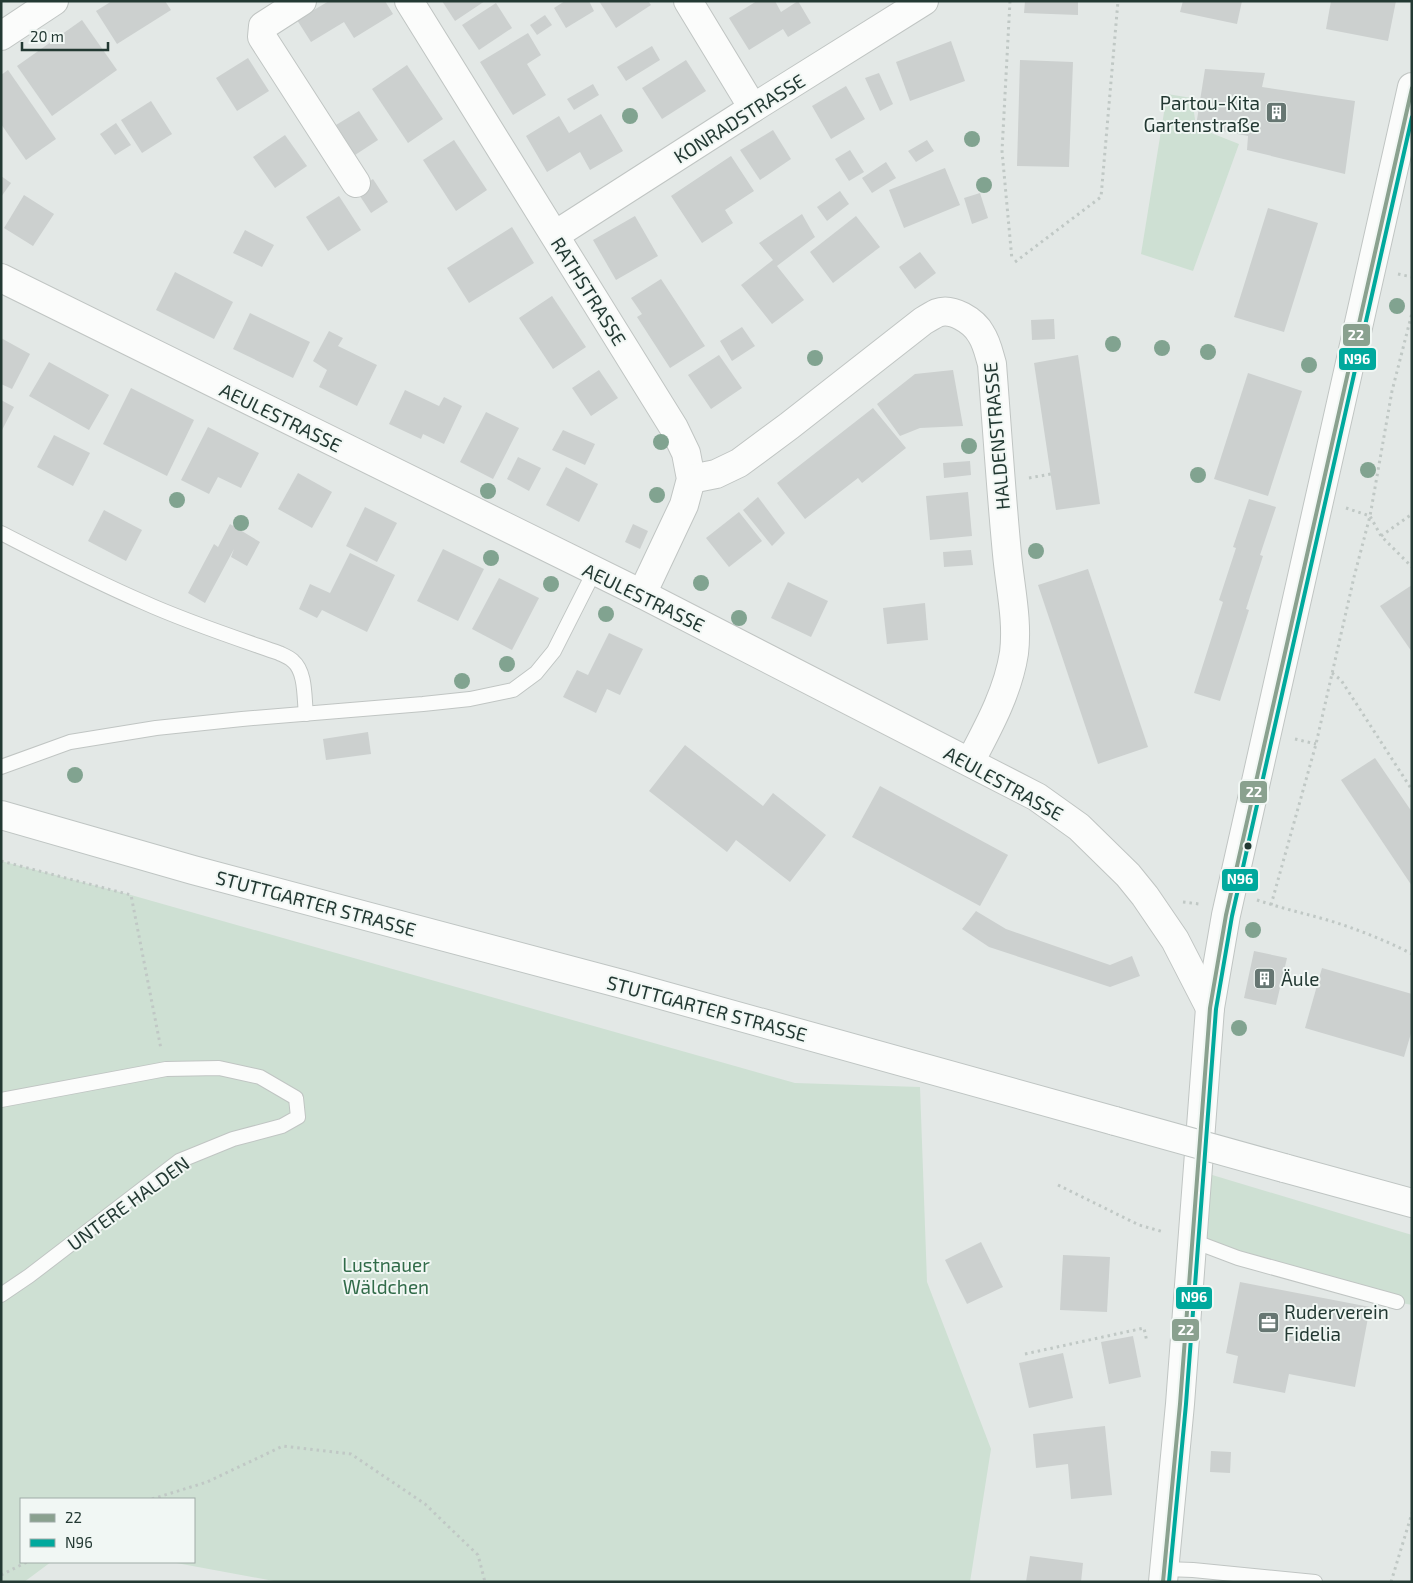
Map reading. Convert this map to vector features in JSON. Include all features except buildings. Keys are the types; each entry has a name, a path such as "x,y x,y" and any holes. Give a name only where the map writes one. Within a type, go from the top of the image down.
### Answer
{"street":[{"path":"1,36 54,1"},
{"path":"302,1 263,26 262,37 356,183"},
{"name":"RATHSTRASSE","path":"409,1 674,428 686,453 691,479 684,505 642,594"},
{"path":"688,1 753,108"},
{"name":"KONRADSTRASSE","path":"555,235 924,1"},
{"path":"1164,1576 1193,1241 1210,1008 1230,891 1412,87"},
{"name":"AEULESTRASSE","path":"1,278 642,594 1037,797 1079,827 1128,875 1175,940 1210,1008"},
{"name":"HALDENSTRASSE","path":"691,479 716,474 739,463 790,426 923,320 939,312 954,312 967,319 981,333 992,364 1003,516 1015,632 1014,654 1007,682 996,712 970,762"},
{"name":"STUTTGARTER STRASSE","path":"1,815 193,870 622,984 1412,1203"}],"lane":[{"path":"1,533 81,574 144,603 286,656 294,661 301,674 306,714"},
{"path":"1,767 70,742 156,728 470,699 513,690 536,673 554,651 594,572"},
{"name":"UNTERE HALDEN","path":"1,1100 166,1070 219,1068 260,1077 296,1098 298,1117 282,1126 233,1139 179,1161 29,1276 1,1295"},
{"path":"1193,1241 1238,1258 1397,1302"},
{"path":"1164,1576 1202,1571 1315,1582"}],"path":[{"path":"1010,1 1002,151 1013,261 1101,197 1118,1"},
{"path":"1271,905 1316,744 1354,577 1370,516 1392,391 1412,313"},
{"path":"1381,536 1412,514"},
{"path":"1370,516 1381,536 1412,567"},
{"path":"1332,673 1341,680 1412,790"},
{"path":"1,861 131,895 166,1070"},
{"path":"1230,891 1354,929 1412,954"},
{"path":"1058,1185 1139,1225 1193,1241"},
{"path":"1025,1354 1144,1328 1148,1342"},
{"path":"155,1498 207,1482 283,1446 351,1454 425,1504 478,1555 485,1582"},
{"path":"1391,1582 1412,1514"},
{"path":"1,1575 25,1563"}],"green space":[{"path":"1167,94 1192,98 1196,127 1239,144 1193,271 1141,254"},
{"name":"Lustnauer Wäldchen","path":"1,861 131,895 795,1083 920,1087 927,1282 991,1449 970,1582 279,1582 176,1563 195,1563 195,1498 20,1498 20,1563 50,1563 24,1582 1,1582"},
{"path":"1199,1171 1412,1235 1412,1305 1193,1241"}],"transit line":[{"name":"22","path":"1163,1582 1180,1404 1210,1008 1226,915 1412,88"},
{"name":"N96","path":"1169,1582 1186,1404 1216,1009 1232,916 1412,117"}],"place":[{"name":"Partou-Kita Gartenstraße","path":"1276,113"},
{"name":"Äule","path":"1265,978"},
{"name":"Ruderverein Fidelia","path":"1268,1322"}]}
